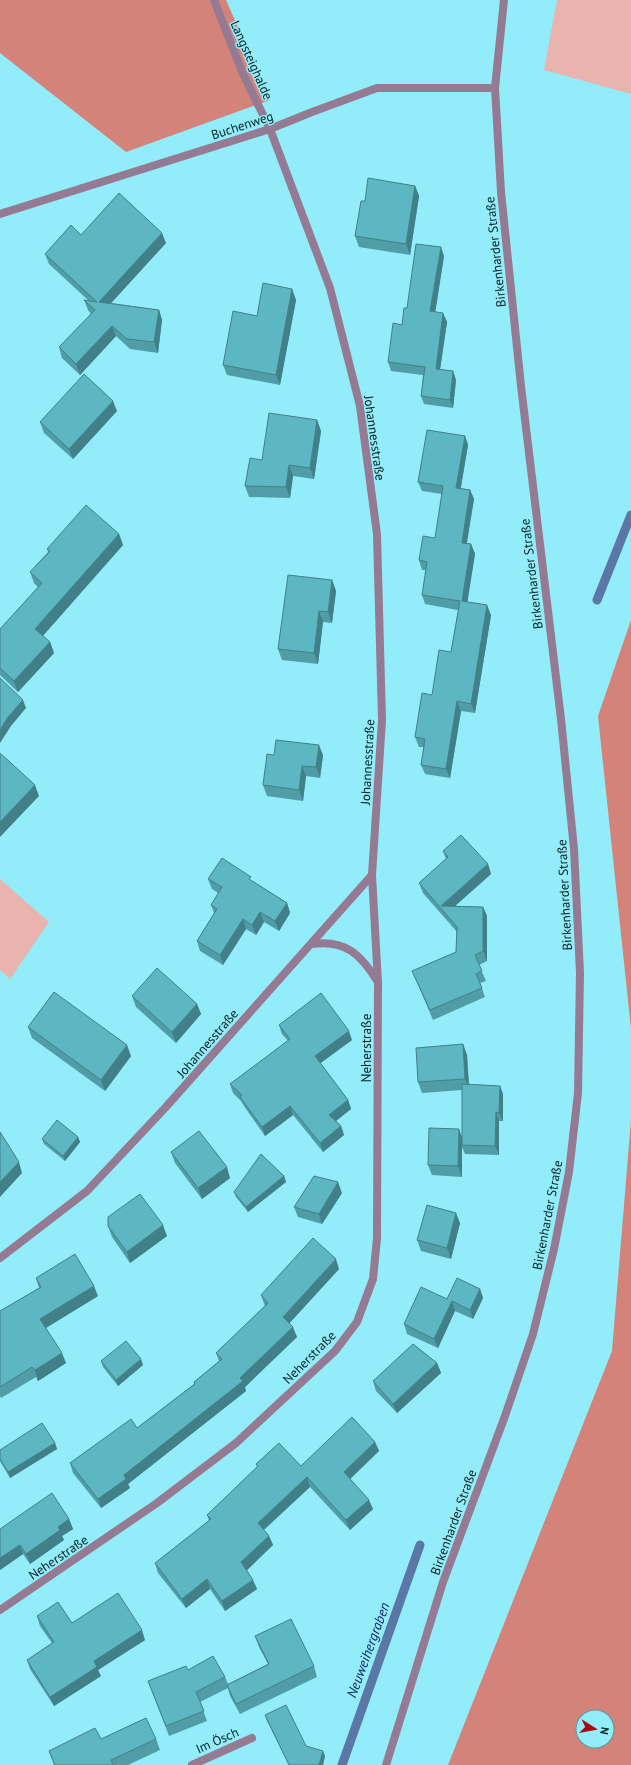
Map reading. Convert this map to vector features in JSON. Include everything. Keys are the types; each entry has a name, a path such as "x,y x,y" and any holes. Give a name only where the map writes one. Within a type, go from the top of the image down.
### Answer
{"street":[{"name":"Langsteighalde","path":"214,0 243,74 270,129"},
{"name":"Birkenharder Straße","path":"386,1765 443,1582 505,1416 533,1334 554,1249 569,1172 578,1093 580,973 574,849 561,719 521,386 501,192 495,88 504,0"},
{"name":"Buchenweg","path":"0,214 270,129 377,88 495,88"},
{"name":"Johannesstraße","path":"0,1258 87,1191 165,1108 312,944 372,874 382,720 377,534 360,406 330,288 270,129"},
{"name":"Neherstraße","path":"0,1610 157,1503 236,1443 335,1351 357,1322 373,1279 377,1238 378,982 372,874"},
{"path":"312,944 325,942 352,950 367,965 378,982"},
{"name":"Im Ösch","path":"192,1765 252,1738"}],"shaded area":[{"path":"0,0 226,0 270,100 126,152 0,53"},
{"path":"557,0 631,0 631,94 544,70"},
{"path":"631,620 631,1029 598,716"},
{"path":"0,879 49,922 10,979 0,970"},
{"path":"631,1120 631,1765 448,1765 612,1351"}],"building":[{"path":"368,178 415,186 406,244 355,236 361,201 365,201"},
{"path":"119,193 162,233 99,302 159,310 154,342 127,339 112,326 76,364 59,347 95,310 84,300 97,302 45,254 71,225 81,235"},
{"path":"416,244 441,247 430,311 443,313 436,369 453,371 450,400 421,396 425,367 388,362 393,323 402,325 404,308 407,308"},
{"path":"263,283 292,289 276,375 223,365 233,311 257,316"},
{"path":"84,374 113,401 69,449 40,422"},
{"path":"269,413 317,420 310,468 289,465 286,487 245,486 250,458 262,460"},
{"path":"427,430 465,436 456,488 470,490 462,543 471,544 462,601 487,605 471,704 457,701 446,769 421,765 425,739 415,737 422,693 432,695 439,650 451,652 460,601 422,595 427,562 419,560 423,536 435,538 443,486 418,482"},
{"path":"86,505 119,534 35,629 50,642 14,681 0,668 0,629 42,583 30,572 50,551 47,549"},
{"path":"288,575 332,580 328,612 319,611 314,653 278,649"},
{"path":"0,678 23,700 8,717 0,730"},
{"path":"276,740 319,745 316,767 302,766 299,790 263,785 267,754 274,755"},
{"path":"0,753 35,785 0,822"},
{"path":"461,835 488,864 441,906 483,907 483,951 475,955 482,971 476,974 482,988 430,1010 412,971 456,952 457,927 419,883 448,857 443,851"},
{"path":"222,858 251,877 249,879 287,903 275,921 260,912 252,925 243,919 220,955 197,941 217,909 211,905 222,887 208,879"},
{"path":"157,968 197,1004 172,1032 132,996"},
{"path":"54,992 127,1045 101,1080 28,1027"},
{"path":"321,993 349,1031 315,1056 348,1100 329,1115 341,1126 320,1143 290,1106 262,1127 240,1097 242,1095 230,1084 290,1039 279,1025"},
{"path":"463,1044 465,1079 418,1082 416,1048"},
{"path":"462,1084 500,1086 499,1113 496,1112 495,1146 462,1145"},
{"path":"57,1120 78,1137 63,1156 42,1139"},
{"path":"429,1128 459,1129 458,1166 428,1165"},
{"path":"199,1131 227,1167 198,1188 171,1152"},
{"path":"0,1132 19,1162 0,1182"},
{"path":"261,1154 284,1176 246,1207 234,1192"},
{"path":"314,1176 338,1182 319,1214 294,1207"},
{"path":"140,1194 163,1225 127,1252 108,1226 108,1217"},
{"path":"427,1205 456,1213 447,1248 417,1240"},
{"path":"313,1238 336,1259 283,1317 293,1327 240,1378 243,1381 124,1475 126,1479 98,1499 70,1463 131,1419 137,1428 195,1384 194,1382 222,1359 216,1353 268,1303 261,1295"},
{"path":"75,1254 94,1286 40,1319 62,1353 35,1370 32,1367 0,1387 0,1311 41,1287 36,1278"},
{"path":"457,1278 480,1289 470,1310 452,1301 434,1339 404,1324 421,1287 447,1299"},
{"path":"126,1341 141,1359 116,1380 101,1361"},
{"path":"413,1344 437,1363 393,1404 373,1381"},
{"path":"352,1417 375,1442 344,1472 369,1500 346,1520 307,1477 258,1523 269,1536 241,1562 253,1580 222,1601 207,1579 182,1599 155,1563 211,1519 207,1515 258,1466 256,1464 279,1443 301,1466"},
{"path":"42,1423 55,1443 8,1472 0,1459 0,1450"},
{"path":"52,1493 69,1519 58,1527 60,1530 26,1554 20,1545 0,1558 0,1529"},
{"path":"118,1593 142,1630 94,1661 97,1667 50,1697 27,1660 54,1642 37,1616 58,1602 72,1623"},
{"path":"291,1619 314,1666 236,1704 227,1685 269,1664 255,1636"},
{"path":"213,1656 225,1677 196,1692 204,1711 166,1726 148,1681 186,1666 188,1670"},
{"path":"286,1705 306,1746 323,1751 319,1765 289,1765 265,1715"},
{"path":"146,1718 156,1739 111,1760 113,1765 55,1765 49,1751 95,1728 101,1739"}],"waterway":[{"name":"Neuweihergraben","path":"597,600 631,515"},
{"name":"Neuweihergraben","path":"342,1765 420,1545"}]}
